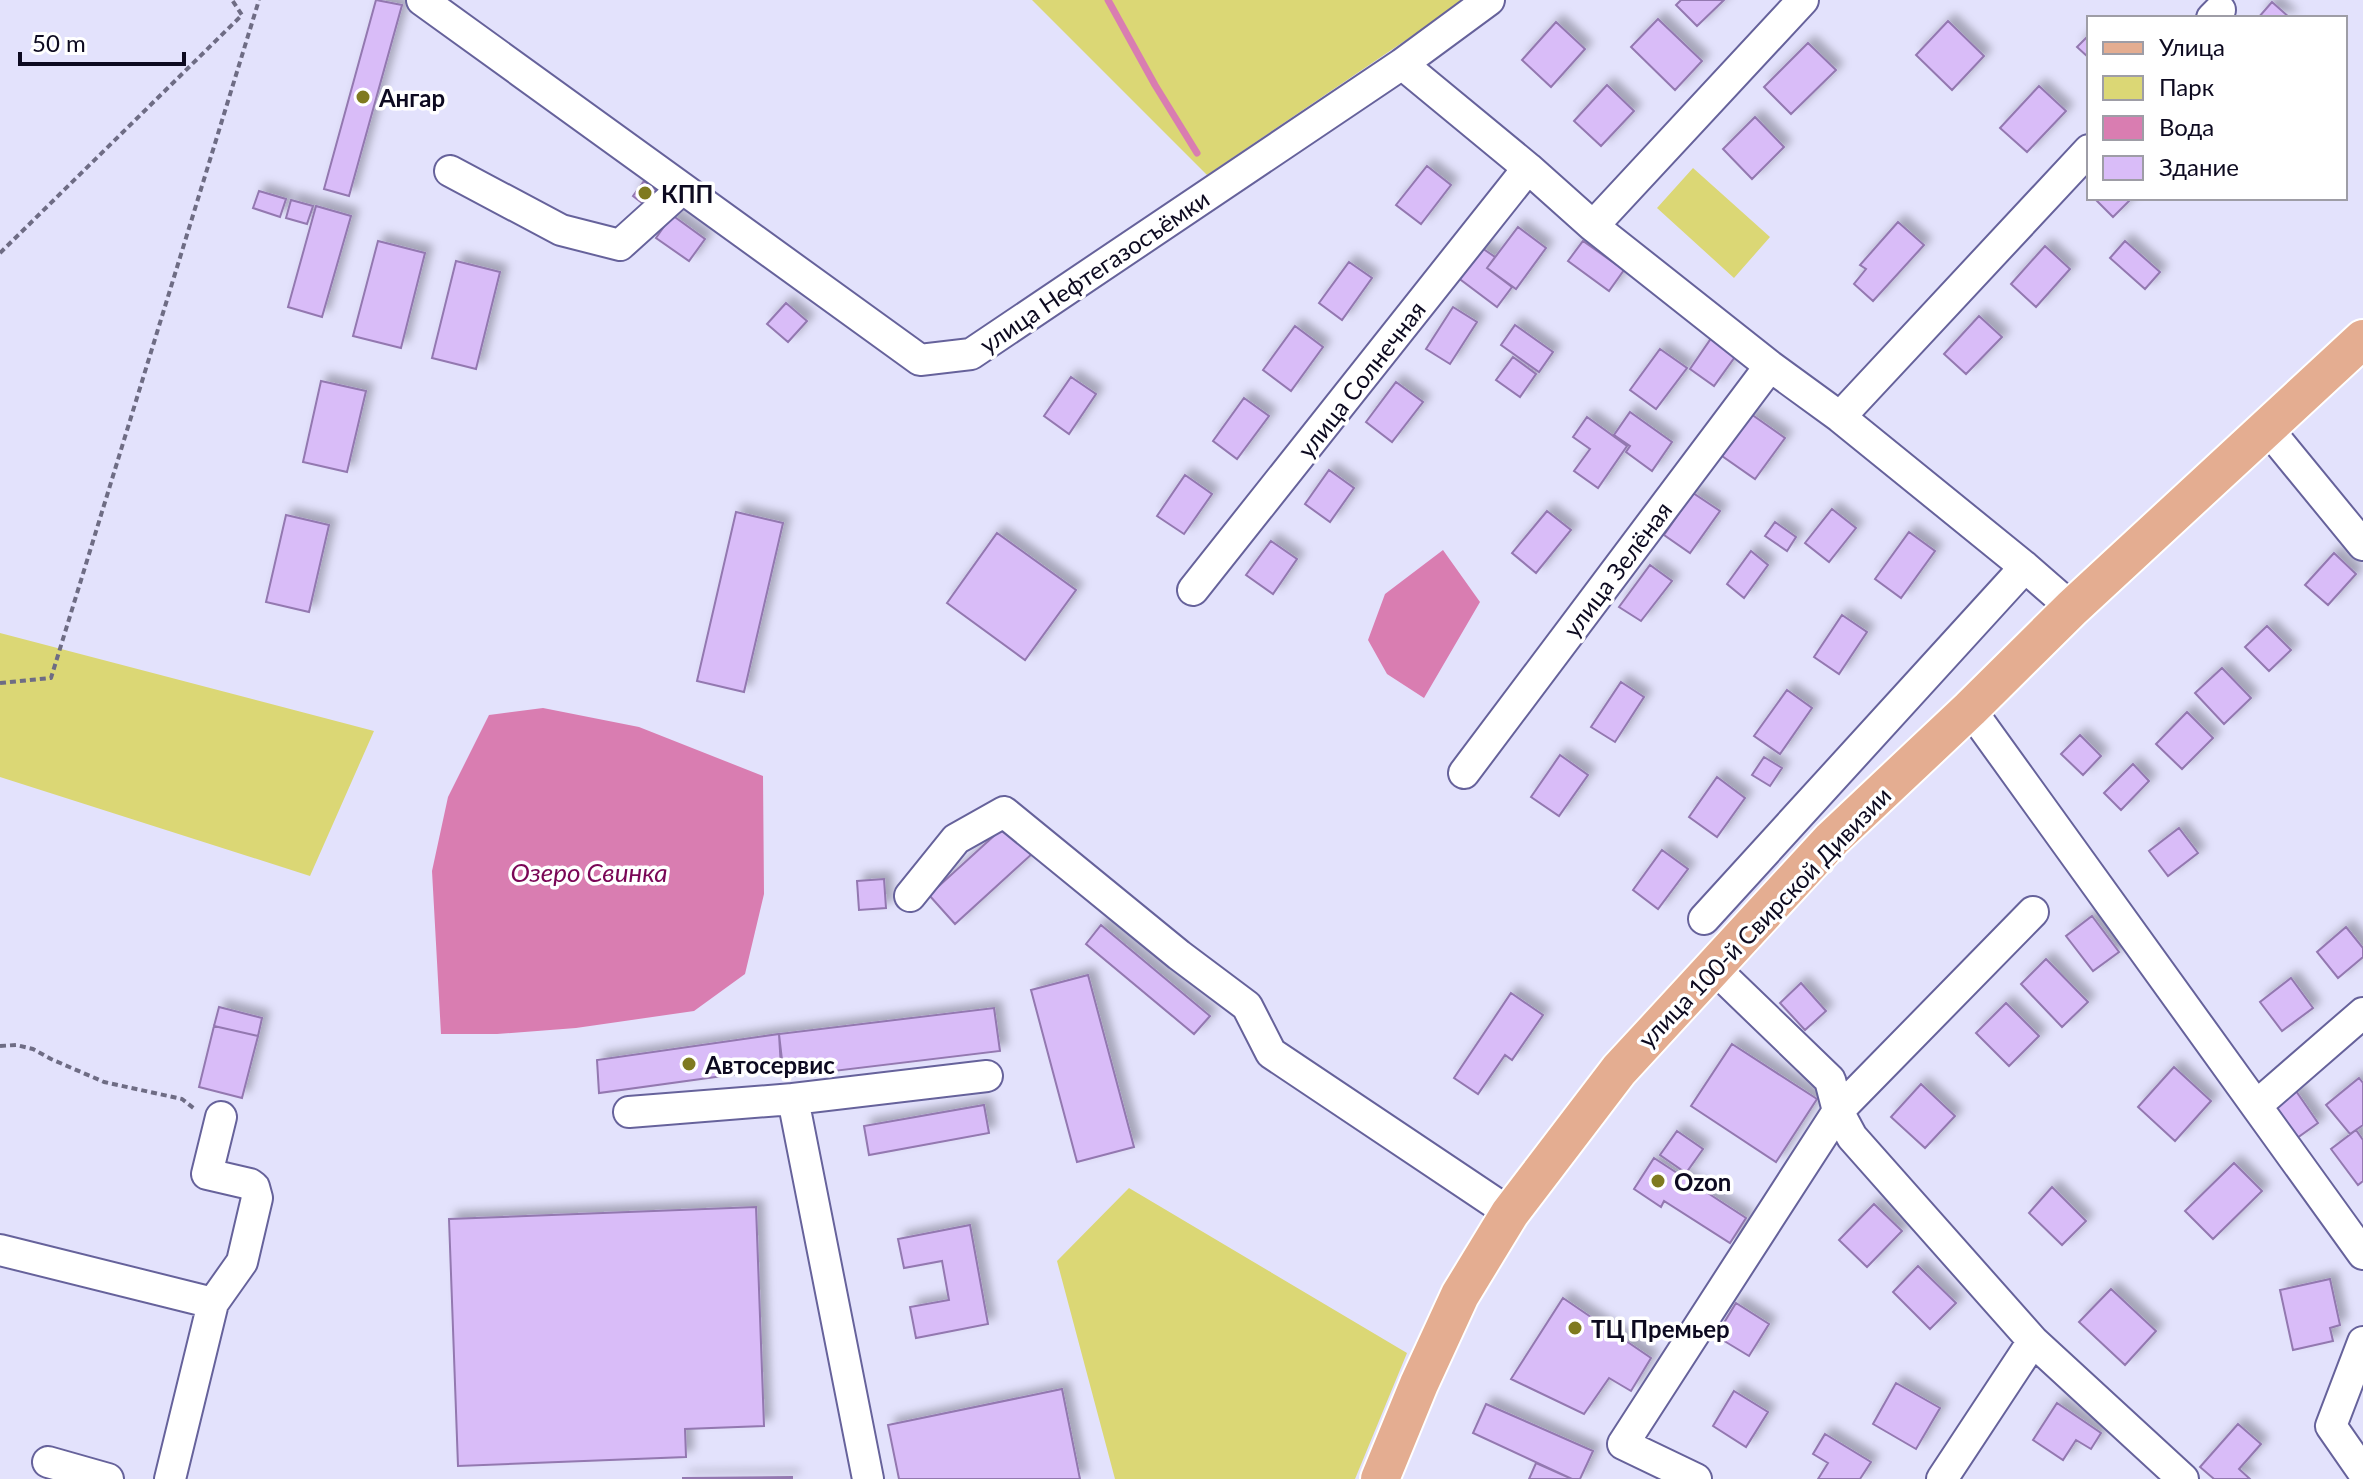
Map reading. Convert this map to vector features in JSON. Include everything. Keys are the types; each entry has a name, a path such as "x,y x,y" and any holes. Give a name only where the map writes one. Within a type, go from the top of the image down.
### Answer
{"main road":[{"name":"улица 100-й Свирской Дивизии","path":"1380,1479 1460,1295 1510,1213 1619,1070 1832,839 2072,608 2363,339"}],"street":[{"name":"улица Нефтегазосъёмки","path":"422,0 920,360 971,354 1402,64 1489,0"},
{"path":"1593,226 1803,0"},
{"path":"1402,64 1593,226 1770,366 1840,417 2072,608"},
{"path":"1840,417 2087,152"},
{"name":"улица Солнечная","path":"1193,590 1528,168"},
{"path":"450,171 561,230 620,245 682,189"},
{"name":"улица Зелёная","path":"1464,773 1770,366"},
{"path":"2267,428 2363,545"},
{"path":"1704,919 2025,567"},
{"path":"1970,709 2363,1254"},
{"path":"910,896 956,839 1004,812 1179,955 1247,1006 1271,1053 1510,1213"},
{"path":"1696,1479 1623,1444 1838,1111 2033,912"},
{"path":"1714,968 1830,1080 1838,1111 1852,1137 2033,1341 2183,1479"},
{"path":"2257,1105 2363,1013"},
{"path":"629,1112 793,1099 987,1076"},
{"path":"793,1099 868,1479"},
{"path":"170,1479 213,1303 244,1258 257,1202 255,1190 250,1184 207,1174 221,1117"},
{"path":"0,1250 213,1303"},
{"path":"1942,1479 2033,1341"},
{"path":"2363,1342 2331,1426 2363,1472"},
{"path":"48,1462 108,1479"}],"path":[{"path":"0,253 242,15 232,0"},
{"path":"0,683 51,678 259,0"},
{"path":"0,1046 16,1045 33,1049 104,1082 182,1099 198,1112 221,1117"}],"green space":[{"path":"1032,0 1465,0 1207,175"},
{"path":"1693,168 1770,237 1734,278 1657,208"},
{"path":"0,633 374,731 310,876 0,777"},
{"path":"1129,1188 1407,1353 1355,1479 1115,1479 1057,1261"}],"water":[{"path":"1443,550 1480,602 1424,698 1387,674 1368,640 1385,594"},
{"name":"Озеро Свинка","path":"543,708 639,727 763,776 764,894 745,974 694,1011 576,1028 497,1034 441,1034 432,871 448,797 489,715"}],"building":[{"name":"Ангар","path":"376,0 402,5 349,196 324,189"},
{"path":"1681,0 1724,0 1697,26 1676,5"},
{"path":"2272,2 2288,16 2260,16"},
{"path":"1658,19 1702,61 1675,90 1631,47"},
{"path":"1948,21 1984,56 1952,90 1916,55"},
{"path":"1556,22 1585,49 1551,87 1522,60"},
{"path":"2087,37 2087,56 2077,47"},
{"path":"1808,43 1836,70 1791,114 1764,87"},
{"path":"1607,85 1634,111 1601,146 1574,121"},
{"path":"2039,86 2066,111 2027,152 2000,128"},
{"path":"1755,117 1784,147 1752,179 1723,149"},
{"path":"1427,166 1451,185 1421,224 1396,205"},
{"name":"КПП","path":"644,181 657,191 646,206 633,196"},
{"path":"259,191 286,199 280,217 253,208"},
{"path":"291,200 313,206 307,224 286,218"},
{"path":"2096,200 2130,200 2113,217"},
{"path":"316,206 351,216 322,317 288,307"},
{"path":"672,215 705,239 689,261 656,238"},
{"path":"1898,222 1924,245 1873,301 1854,284 1866,269 1860,265"},
{"path":"1518,227 1546,248 1516,289 1487,268"},
{"path":"378,241 425,253 401,348 353,336"},
{"path":"1583,241 1624,270 1609,291 1568,261"},
{"path":"2125,241 2160,272 2145,289 2110,258"},
{"path":"1479,246 1495,257 1487,268 1512,287 1497,307 1457,277"},
{"path":"2045,246 2070,269 2036,307 2011,284"},
{"path":"456,261 500,272 476,369 432,358"},
{"path":"1349,262 1372,278 1342,320 1319,303"},
{"path":"786,303 807,321 788,342 767,324"},
{"path":"1453,307 1477,322 1450,364 1426,349"},
{"path":"1979,316 2002,337 1966,374 1944,354"},
{"path":"1515,325 1553,352 1539,372 1501,345"},
{"path":"1295,326 1323,347 1291,391 1263,370"},
{"path":"1712,337 1737,354 1714,386 1690,369"},
{"path":"1660,349 1687,368 1656,409 1630,390"},
{"path":"1513,357 1536,374 1520,397 1496,380"},
{"path":"1071,377 1096,394 1069,434 1044,416"},
{"path":"321,381 366,391 347,472 303,462"},
{"path":"1396,382 1423,402 1392,442 1366,422"},
{"path":"1244,398 1269,416 1237,459 1213,441"},
{"path":"1630,412 1672,442 1652,471 1626,452 1630,446 1614,435"},
{"path":"1751,414 1785,438 1755,479 1722,456"},
{"path":"1587,417 1627,446 1598,488 1574,471 1590,449 1573,437"},
{"path":"1329,470 1354,488 1330,522 1305,504"},
{"path":"1185,475 1212,494 1184,534 1157,516"},
{"path":"1693,493 1720,511 1690,553 1664,535"},
{"path":"1832,509 1856,528 1829,562 1805,543"},
{"path":"1547,511 1571,530 1536,573 1512,553"},
{"path":"736,512 783,523 744,692 697,681"},
{"path":"286,515 329,525 309,612 266,602"},
{"path":"1775,522 1796,537 1787,551 1765,536"},
{"path":"1909,532 1935,551 1901,598 1875,579"},
{"path":"997,533 1076,590 1025,660 947,603"},
{"path":"1271,541 1297,559 1273,594 1246,575"},
{"path":"1751,551 1768,565 1744,598 1727,584"},
{"path":"2334,553 2356,574 2328,605 2305,585"},
{"path":"1650,565 1672,581 1641,621 1619,607"},
{"path":"1842,615 1867,632 1839,674 1814,657"},
{"path":"2267,626 2291,650 2269,671 2245,647"},
{"path":"2222,668 2251,698 2224,724 2195,693"},
{"path":"1621,682 1644,697 1615,742 1591,727"},
{"path":"1787,690 1812,708 1780,754 1754,736"},
{"path":"2187,712 2213,738 2182,769 2156,744"},
{"path":"2080,735 2101,756 2083,775 2061,754"},
{"path":"1560,755 1588,775 1559,816 1531,797"},
{"path":"1764,757 1782,768 1770,786 1752,775"},
{"path":"2133,764 2149,781 2121,810 2104,793"},
{"path":"1717,777 1745,798 1717,837 1689,817"},
{"path":"1007,824 1033,853 955,924 929,895"},
{"path":"2179,828 2198,853 2168,876 2149,851"},
{"path":"1662,850 1688,869 1658,909 1633,890"},
{"path":"884,879 886,908 859,910 857,881"},
{"path":"2092,916 2119,952 2093,971 2066,936"},
{"path":"1101,925 1210,1016 1194,1034 1086,944"},
{"path":"2346,927 2363,948 2363,957 2338,978 2317,952"},
{"path":"2046,959 2088,1002 2062,1027 2021,984"},
{"path":"1088,975 1134,1147 1077,1162 1031,990"},
{"path":"2291,978 2313,1008 2282,1031 2260,1002"},
{"path":"1801,983 1826,1011 1805,1030 1780,1003"},
{"path":"1511,993 1543,1015 1512,1060 1505,1055 1478,1094 1454,1078"},
{"path":"2006,1003 2039,1036 2009,1066 1976,1033"},
{"path":"219,1007 262,1018 258,1036 214,1026"},
{"path":"994,1008 1000,1051 784,1077 779,1034"},
{"path":"214,1026 258,1036 242,1098 199,1087"},
{"name":"Автосервис","path":"779,1034 781,1068 599,1093 597,1060"},
{"path":"1732,1044 1817,1099 1776,1162 1691,1106"},
{"path":"2174,1067 2211,1101 2175,1141 2138,1107"},
{"path":"2359,1078 2363,1083 2363,1125 2350,1134 2326,1105"},
{"path":"1921,1084 1955,1116 1925,1148 1891,1117"},
{"path":"2296,1091 2318,1123 2297,1138 2275,1107"},
{"path":"984,1105 989,1133 869,1155 864,1126"},
{"path":"2356,1130 2363,1140 2363,1181 2358,1185 2331,1149"},
{"path":"1677,1131 1703,1149 1686,1173 1660,1155"},
{"path":"1654,1158 1746,1218 1730,1243 1664,1201 1661,1207 1634,1189"},
{"path":"2234,1163 2262,1191 2213,1239 2185,1211"},
{"path":"2052,1187 2086,1221 2062,1245 2029,1213"},
{"path":"1874,1204 1902,1231 1867,1267 1839,1240"},
{"path":"756,1207 764,1426 685,1429 686,1457 458,1466 449,1219"},
{"path":"970,1225 988,1324 916,1338 910,1307 949,1300 942,1261 904,1268 898,1239"},
{"path":"1918,1266 1956,1303 1930,1329 1893,1292"},
{"path":"2330,1279 2340,1325 2330,1328 2333,1341 2293,1350 2280,1290"},
{"path":"2111,1289 2156,1331 2125,1365 2079,1322"},
{"name":"ТЦ Премьер","path":"1563,1298 1651,1358 1631,1391 1609,1378 1584,1414 1511,1379"},
{"path":"1736,1303 1769,1324 1749,1356 1716,1336"},
{"path":"1896,1383 1940,1408 1916,1449 1873,1424"},
{"path":"1062,1389 1080,1479 899,1479 888,1425"},
{"path":"1734,1391 1768,1412 1746,1447 1713,1426"},
{"path":"2057,1403 2101,1433 2091,1449 2076,1440 2063,1460 2033,1440"},
{"path":"1486,1404 1593,1451 1580,1479 1572,1479 1473,1433"},
{"path":"2238,1424 2261,1444 2239,1469 2250,1479 2214,1479 2200,1467"},
{"path":"1825,1434 1871,1462 1860,1479 1818,1479 1828,1463 1813,1454"},
{"path":"1536,1463 1572,1479 1529,1479"},
{"path":"683,1478 792,1479 683,1479"}],"waterway":[{"path":"1108,0 1197,153"}],"place":[{"name":"Ангар","path":"363,97"},
{"name":"КПП","path":"645,193"},
{"name":"Автосервис","path":"689,1064"},
{"name":"Ozon","path":"1658,1181"},
{"name":"ТЦ Премьер","path":"1575,1328"}]}
